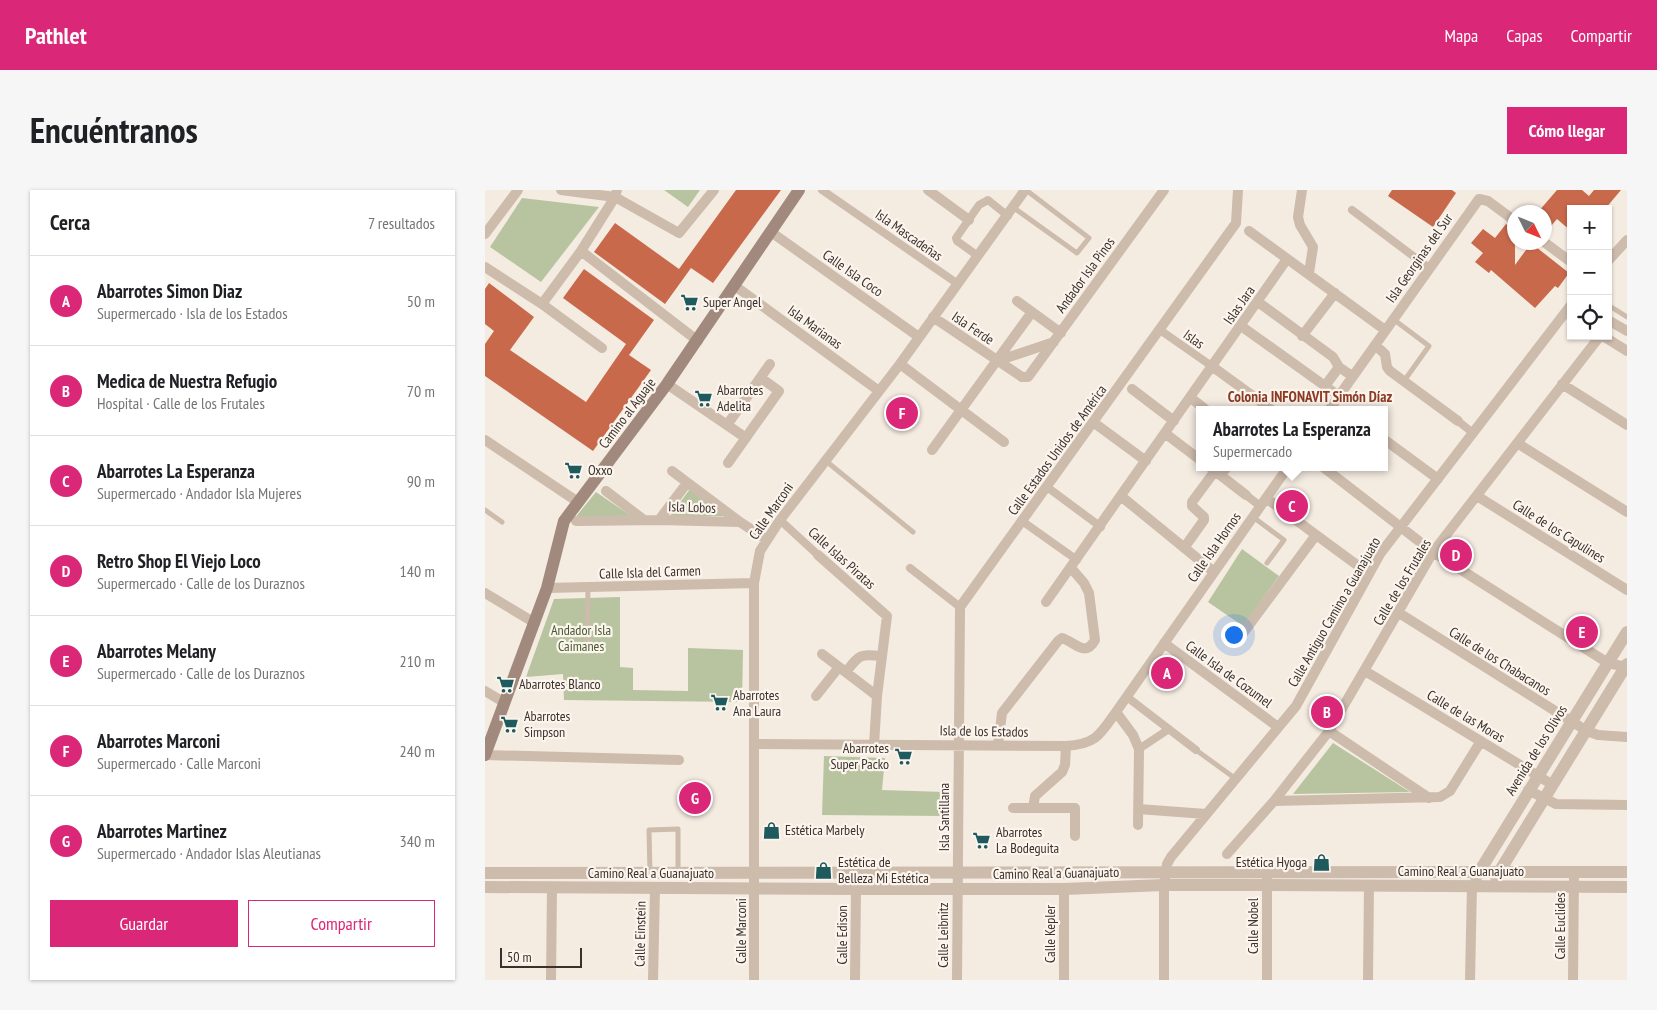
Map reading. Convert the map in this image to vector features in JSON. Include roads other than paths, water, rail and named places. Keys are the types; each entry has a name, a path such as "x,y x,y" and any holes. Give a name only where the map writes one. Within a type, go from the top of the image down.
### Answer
{"main road":[{"name":"Camino al Aguaje","path":"485,755 547,588 562,527 578,502 698,341 799,190"}],"street":[{"path":"485,234 518,190"},
{"path":"561,190 616,193 679,234 714,190"},
{"name":"Isla Mascadeñas","path":"822,190 958,284"},
{"path":"928,190 969,220"},
{"name":"Calle Marconi","path":"754,980 754,583 760,551 780,520 879,391 1011,212 1025,190"},
{"name":"Andador Isla Pinos","path":"1028,377 1164,190"},
{"name":"Calle Estados Unidos de América","path":"960,607 1236,223 1238,190"},
{"path":"1302,190 1298,217 1300,225 1313,247 1309,274"},
{"path":"542,304 581,252 616,193"},
{"name":"Isla Georginas del Sur","path":"1375,345 1479,199 1488,201 1507,215"},
{"path":"978,256 957,241 956,238 979,205 988,200 1011,212"},
{"path":"1352,210 1429,268"},
{"path":"1249,231 1385,330"},
{"name":"Calle Isla Coco","path":"771,232 919,337"},
{"path":"1612,257 1627,240"},
{"path":"1552,248 1567,259"},
{"path":"581,252 698,341"},
{"name":"Islas Jara","path":"1046,602 1101,527 1287,259"},
{"path":"485,268 542,304 602,348"},
{"name":"Isla Marianas","path":"735,286 879,391"},
{"path":"1302,336 1335,293"},
{"path":"1017,301 1061,333"},
{"path":"1258,302 1333,357 1339,367 1352,376"},
{"path":"932,450 1032,312"},
{"name":"Calle Antiguo Camino a Guanajuato","path":"1164,980 1164,885 1165,872 1171,857 1295,706 1380,554 1567,314"},
{"name":"Isla Ferde","path":"933,317 1022,377 1028,377"},
{"path":"1612,324 1627,332"},
{"path":"1241,326 1325,386 1334,403 1375,345 1385,354 1387,367 1390,371 1473,433"},
{"name":"Islas","path":"1160,330 1213,367"},
{"name":"Calle de los Frutales","path":"1227,854 1274,801 1329,731 1433,552 1598,340"},
{"path":"1608,340 1627,351"},
{"path":"997,361 1054,342"},
{"path":"727,425 770,364"},
{"path":"899,364 1004,442"},
{"path":"1213,367 1267,406"},
{"path":"1325,386 1339,367"},
{"path":"728,463 779,391 761,378"},
{"path":"1123,381 1174,421"},
{"path":"667,384 746,438"},
{"path":"1562,384 1627,425"},
{"path":"1191,398 1201,406"},
{"path":"1093,422 1146,462"},
{"path":"1166,434 1196,458"},
{"path":"485,440 578,502"},
{"path":"1388,442 1438,479"},
{"path":"1517,443 1627,512"},
{"name":"Isla Lobos","path":"672,471 740,522 767,539"},
{"path":"1184,548 1204,520 1204,517 1192,506 1192,502 1217,471"},
{"path":"1219,471 1246,495 1263,502 1316,535 1357,565"},
{"name":"Calle Isla Hornos","path":"1164,643 1283,471"},
{"path":"1328,471 1433,552 1608,663 1627,666 1491,886"},
{"path":"659,520 687,483"},
{"path":"1047,487 1101,527"},
{"path":"606,491 644,520"},
{"name":"Calle de los Capulines","path":"1477,496 1627,590"},
{"path":"1121,497 1214,572"},
{"name":"Isla Lobos","path":"576,521 659,520 740,522"},
{"name":"Calle Islas Piratas","path":"780,520 887,616 882,656"},
{"path":"998,745 1002,713 1058,641 1062,638 1084,649 1092,645 1095,640 1089,594 1074,564 1023,521"},
{"path":"1238,640 1316,535"},
{"path":"909,568 960,607 958,744"},
{"name":"Calle Isla del Carmen","path":"547,588 754,583"},
{"path":"485,593 535,623"},
{"name":"Calle de los Chabacanos","path":"1399,613 1587,731 1597,736 1627,737"},
{"name":"Avenida de los Olivos","path":"1471,885 1627,632"},
{"name":"Calle Isla de Cozumel","path":"1164,643 1279,727"},
{"name":"Isla de los Estados","path":"754,744 1081,745 1093,741 1102,731 1164,643"},
{"path":"822,654 877,696"},
{"path":"816,696 863,654 882,656 874,745"},
{"name":"Calle de las Moras","path":"1365,671 1553,785"},
{"path":"485,691 505,703"},
{"path":"1127,697 1196,750"},
{"path":"1116,712 1133,735 1139,749 1138,825"},
{"path":"1139,749 1169,729"},
{"path":"1329,731 1429,798"},
{"path":"1274,801 1440,797 1450,791 1481,741"},
{"name":"Isla Santillana","path":"957,889 958,744"},
{"path":"1033,808 1035,796 1062,772 1065,766 1066,746"},
{"path":"485,755 679,760"},
{"path":"1528,790 1556,804 1627,805"},
{"path":"1013,808 1075,808 1075,836"},
{"path":"1138,809 1206,814"},
{"name":"Calle Nobel","path":"1267,872 1267,980"},
{"name":"Calle Euclides","path":"1573,980 1574,872"},
{"name":"Camino Real a Guanajuato","path":"485,873 1627,872"},
{"name":"Camino Real a Guanajuato","path":"485,887 1064,889 1164,885 1471,885 1627,887"},
{"path":"1368,980 1369,885"},
{"path":"1470,980 1471,885"},
{"path":"551,980 552,887"},
{"name":"Calle Einstein","path":"653,980 655,889"},
{"name":"Calle Edison","path":"855,980 856,889"},
{"name":"Calle Leibnitz","path":"957,889 957,980"},
{"name":"Calle Kepler","path":"1064,889 1064,980"}],"lane":[{"path":"1011,212 1077,253 1089,238 1025,190"},
{"path":"1612,308 1627,317"},
{"path":"1393,319 1429,346 1404,381"},
{"path":"826,460 913,532"},
{"path":"485,510 502,522"},
{"path":"1253,516 1284,540 1267,563"},
{"path":"587,587 587,646"},
{"path":"1196,750 1235,779"},
{"path":"650,874 649,830 678,829 678,874"}],"place":[{"name":"Super Angel","path":"689,302"},
{"name":"Abarrotes Adelita","path":"703,398"},
{"name":"Abarrotes Marconi","path":"902,413"},
{"name":"Oxxo","path":"574,470"},
{"name":"Abarrotes La Esperanza","path":"1292,506"},
{"name":"Retro Shop El Viejo Loco","path":"1456,555"},
{"name":"Abarrotes Melany","path":"1582,632"},
{"name":"Abarrotes Simon Diaz","path":"1167,673"},
{"name":"Abarrotes Blanco","path":"505,684"},
{"name":"Abarrotes Ana Laura","path":"719,703"},
{"name":"Medica de Nuestra Refugio","path":"1327,712"},
{"name":"Abarrotes Simpson","path":"510,724"},
{"name":"Abarrotes Super Packo","path":"903,756"},
{"name":"Abarrotes Martinez","path":"695,798"},
{"name":"Estética Marbely","path":"771,830"},
{"name":"Abarrotes La Bodeguita","path":"982,840"},
{"name":"Estética Hyoga","path":"1321,862"},
{"name":"Estética de Belleza Mi Estética","path":"824,870"}],"district":[{"name":"Colonia INFONAVIT Simón Díaz","path":"1310,396"}],"park label":[{"name":"Andador Isla Caimanes","path":"581,638"}]}
